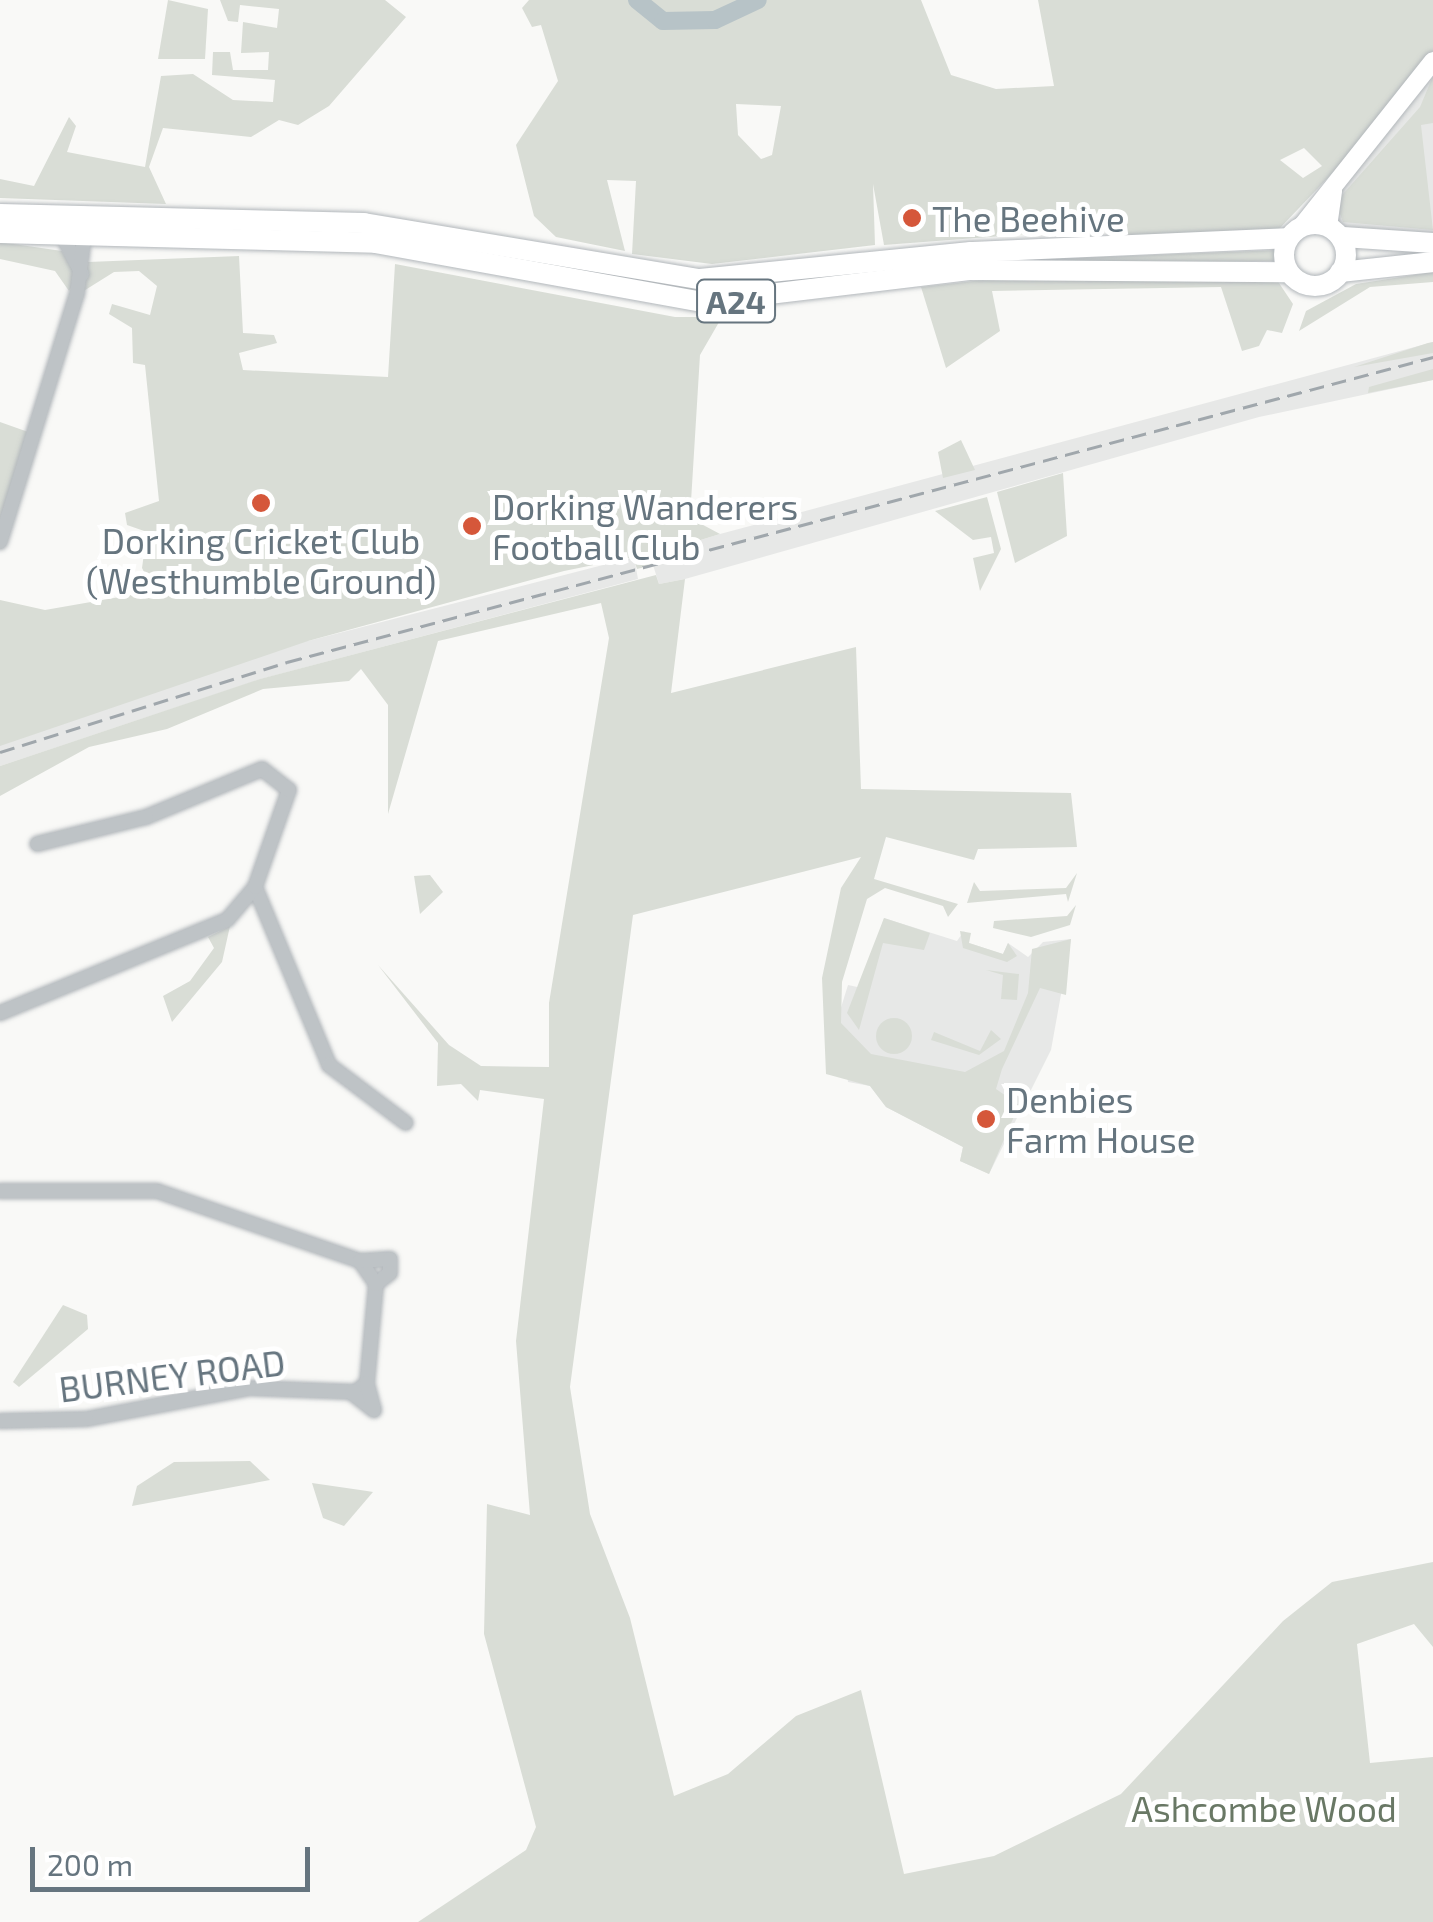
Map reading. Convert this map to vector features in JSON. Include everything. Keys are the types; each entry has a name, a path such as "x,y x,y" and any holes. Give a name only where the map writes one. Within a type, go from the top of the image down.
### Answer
{"highway":[{"name":"A24","path":"0,214 67,226 88,246 128,237 375,243 702,302 971,270 1287,272"},
{"name":"A24","path":"0,233 67,226 380,225 700,280 971,252 1295,233"},
{"path":"1335,232 1340,272"},
{"path":"1433,242 1335,232 1295,233 1287,272 1314,286 1340,272 1433,262"}],"main road":[{"path":"1295,233 1433,61"},
{"path":"1335,232 1329,198 1347,169"}],"street":[{"path":"67,226 82,275"},
{"path":"0,542 88,246"},
{"path":"0,1012 210,930 255,887 288,797 267,770 146,817 37,844"},
{"path":"255,887 330,1065 406,1123"},
{"path":"0,1190 157,1191 360,1261 390,1260 390,1272 376,1284"},
{"path":"352,1393 367,1383 376,1284 360,1261"},
{"name":"BURNEY ROAD","path":"0,1421 86,1419 249,1388 352,1393 374,1410 367,1383"}],"shaded area":[{"path":"744,0 762,0 721,24 720,10"},
{"path":"1433,76 1433,238 1341,228 1330,205"},
{"path":"1433,342 1433,380 1259,417 685,579 659,584 653,565 652,555 720,534"},
{"path":"634,557 638,579 261,679 0,766 0,698 296,635 308,641"},
{"path":"884,918 957,941 964,931 969,943 1003,954 1008,943 1028,957 1043,942 1071,939 1051,1050 989,1174 960,1161 963,1147 886,1107 870,1086 848,1082 839,1014 848,985 862,988"}],"green space":[{"path":"168,0 208,9 205,59 158,59"},
{"path":"220,0 385,0 406,17 329,106 298,125 279,120 251,137 163,128 149,167 166,204 0,198 0,179 34,186 69,117 76,126 67,152 145,167 161,76 193,74 233,100 273,102 275,80 212,75 213,52 230,52 233,70 268,70 269,52 241,53 243,22 277,28 279,9 240,5 238,22 228,21"},
{"path":"529,0 744,0 721,10 734,19 762,0 921,0 951,75 996,89 1054,86 1038,0 1433,0 1433,51 1404,98 1279,229 1142,237 1091,229 884,245 873,184 875,245 712,264 632,254 636,181 607,180 625,251 556,237 534,216 516,145 558,81 541,25 532,27 522,8","holes":["736,104 781,106 772,155 761,159 738,135","1304,148 1322,166 1303,178 1280,160"]},
{"path":"1433,76 1433,123 1421,125 1433,230 1343,222 1336,202 1420,107"},
{"path":"339,226 626,276 1278,250 1276,261 997,265 703,293"},
{"path":"0,242 62,251 77,278 69,291 55,271 0,259"},
{"path":"239,256 243,333 274,335 277,343 239,353 243,370 388,377 395,264 675,317 722,317 700,355 690,518 720,534 652,555 653,565 637,569 633,557 564,571 308,641 0,746 0,600 45,610 154,591 142,568 147,532 127,525 125,513 159,501 145,365 133,363 132,328 109,314 112,304 150,315 157,286 139,271 114,272 82,292 88,262"},
{"path":"1433,272 1433,282 1370,287 1299,331 1306,311 1356,284"},
{"path":"1009,277 1277,280 1293,304 1282,333 1267,330 1259,346 1242,351 1221,287 992,291 1000,331 946,368 921,287"},
{"path":"1433,342 1433,353 1354,367 1428,343"},
{"path":"1433,369 1433,380 1368,393 1369,387"},
{"path":"0,422 31,433 0,526"},
{"path":"961,440 975,470 943,478 938,452"},
{"path":"1063,473 1067,536 1015,563 997,492"},
{"path":"987,497 1001,549 980,591 973,558 994,553 991,537 973,540 935,511"},
{"name":"Ashcombe Wood","path":"656,575 659,584 685,579 671,693 856,647 861,789 1071,793 1077,847 978,849 974,860 886,837 874,879 958,904 948,917 943,906 885,888 867,899 842,982 841,1023 871,1054 965,1072 1004,1051 1028,993 1032,949 1071,939 1066,995 1040,988 1002,1069 996,1089 1019,1105 989,1174 960,1161 963,1147 886,1107 870,1086 826,1074 822,978 841,888 861,857 633,915 570,1387 590,1514 630,1618 674,1796 728,1774 796,1716 861,1690 904,1874 994,1856 1121,1794 1283,1621 1332,1582 1433,1562 1433,1647 1414,1624 1357,1644 1370,1763 1433,1757 1433,1922 418,1922 526,1850 536,1827 484,1634 487,1504 530,1515 516,1341 544,1099 480,1090 478,1101 461,1084 437,1086 438,1043 378,965 449,1045 481,1066 549,1067 549,1003 609,638 601,603 438,641 388,814 388,705 361,669 349,681 263,689 167,729 89,747 0,796 0,766 260,679"},
{"path":"1077,873 1068,902 1066,894 967,903 974,882 980,891 1066,888"},
{"path":"430,875 443,892 420,914 414,876"},
{"path":"1076,905 1070,925 1031,937 993,928 994,921 1067,916"},
{"path":"884,918 930,933 924,950 883,943 859,1030 847,1013"},
{"path":"230,926 222,962 172,1022 163,996 190,981 214,948 208,937"},
{"path":"960,931 971,933 969,943 1003,954 1008,943 1017,956 1007,962 963,948"},
{"path":"986,970 1019,974 1017,1000 1001,999 1003,975"},
{"path":"894,1018 907,1023 912,1036 907,1049 894,1054 881,1049 876,1036 881,1023"},
{"path":"991,1030 1001,1039 979,1055 931,1040 934,1032 980,1051"},
{"path":"63,1305 87,1315 88,1329 19,1387 13,1382"},
{"path":"250,1461 270,1480 132,1506 137,1486 174,1462"},
{"path":"312,1483 373,1492 344,1526 323,1518"}],"waterway":[{"path":"637,0 663,21 715,20 758,0"}],"railway":[{"path":"0,752 287,662 1433,357"}],"place":[{"name":"The Beehive","path":"912,218"},
{"name":"Dorking Cricket Club (Westhumble Ground)","path":"261,503"},
{"name":"Dorking Wanderers Football Club","path":"472,526"},
{"name":"Denbies Farm House","path":"986,1119"}]}
